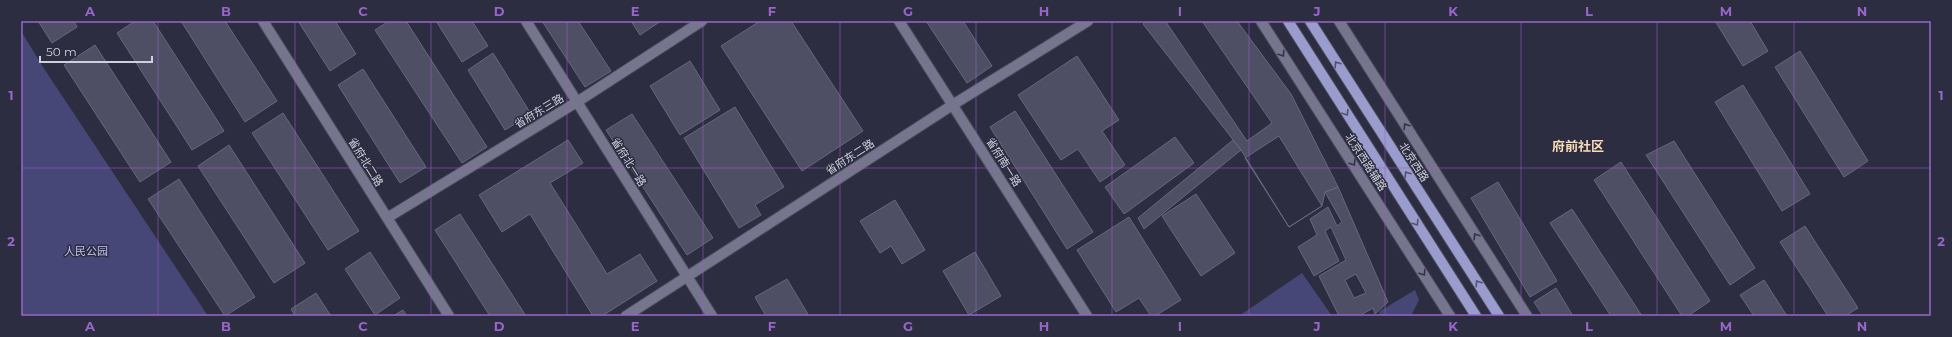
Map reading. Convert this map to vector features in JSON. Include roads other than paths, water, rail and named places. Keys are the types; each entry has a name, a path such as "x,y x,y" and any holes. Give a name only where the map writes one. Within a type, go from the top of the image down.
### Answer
{"main road":[{"path":"1288,21 1476,316"},
{"name":"北京西路","path":"1310,21 1498,316"}],"street":[{"name":"省府北二路","path":"263,21 449,316"},
{"name":"省府北一路","path":"526,21 712,316"},
{"name":"省府东三路","path":"387,218 577,102 702,21"},
{"name":"省府南一路","path":"899,21 954,104 1088,316"},
{"name":"省府东二路","path":"626,316 954,104 1088,21"},
{"name":"北京西路辅路","path":"1261,21 1450,316"},
{"path":"1339,21 1527,316"}],"district":[{"name":"府前社区","path":"1578,146"}],"park label":[{"name":"人民公园","path":"86,251"}]}
